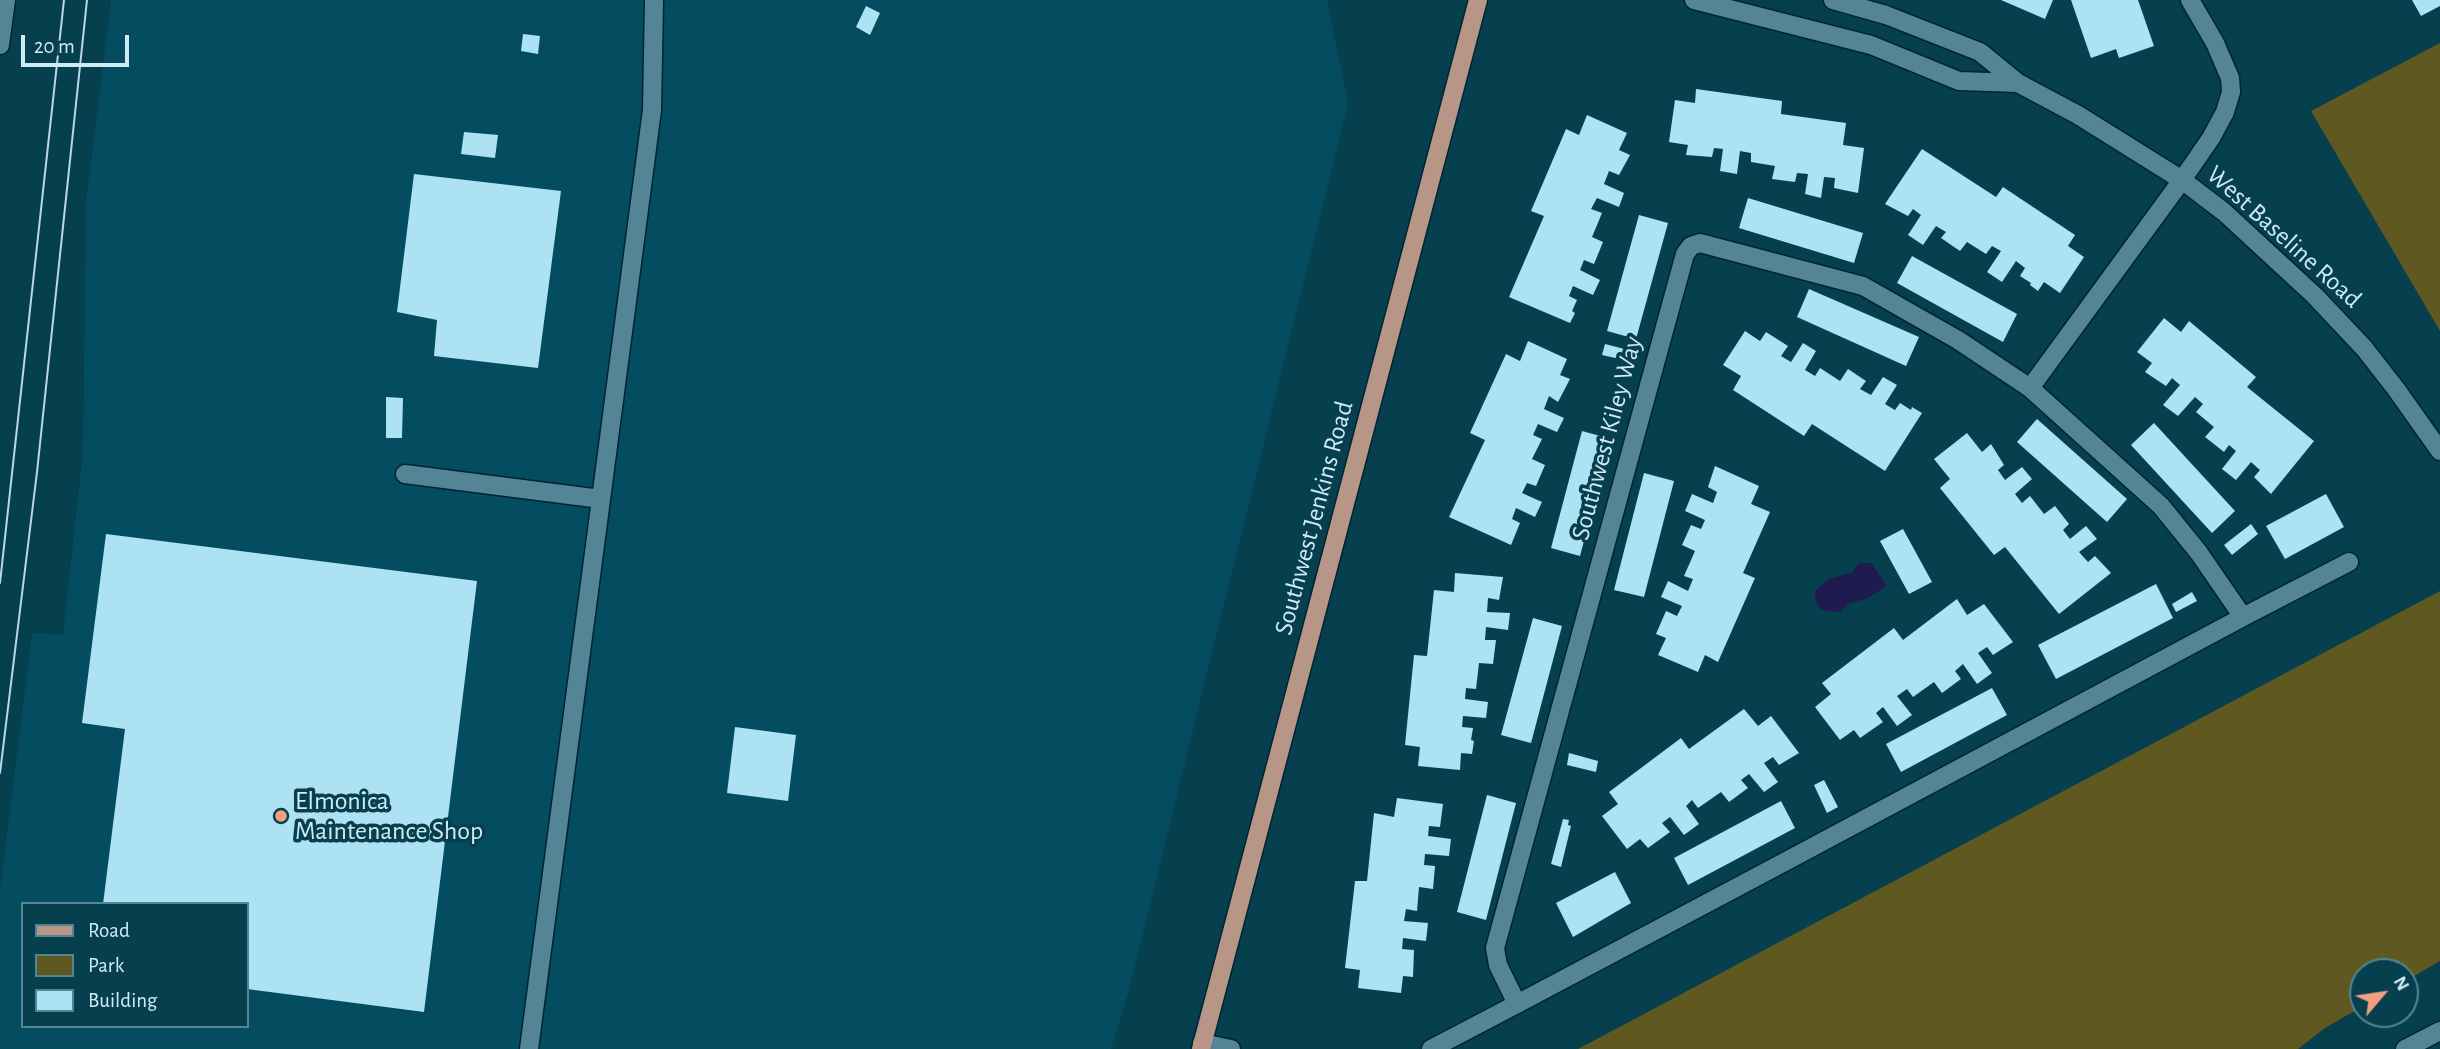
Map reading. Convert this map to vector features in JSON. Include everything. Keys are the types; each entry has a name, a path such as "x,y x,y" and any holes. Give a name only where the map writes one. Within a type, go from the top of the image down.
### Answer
{"main road":[{"name":"Southwest Jenkins Road","path":"1202,1046 1478,0"}],"street":[{"path":"0,45 6,0"},
{"path":"528,1049 652,110 654,0"},
{"name":"West Baseline Road","path":"1694,0 1871,45 1959,81 2018,83"},
{"name":"West Baseline Road","path":"1833,0 1886,15 1980,52 2018,83 2078,115 2182,180 2224,212 2315,296 2364,348 2440,451"},
{"path":"2030,388 2182,180 2225,112 2231,92 2230,78 2190,0"},
{"name":"Southwest Kiley Way","path":"1517,1004 1498,965 1495,948 1685,254 1691,246 1700,243 1863,286 1958,340 2030,388 2161,506 2199,553 2243,617"},
{"path":"405,474 601,499"},
{"path":"1431,1049 2349,562"},
{"path":"2405,1049 2440,1031"},
{"path":"1202,1046 1231,1049"}],"shaded area":[{"path":"111,0 1327,0 1348,103 1128,993 1111,1049 0,1049 0,889 32,633 63,635 83,452 86,202"},
{"path":"1859,563 1871,563 1887,586 1866,599 1849,603 1840,612 1821,610 1815,600 1816,590 1830,578 1852,573"}],"green space":[{"path":"2440,43 2440,331 2311,111"},
{"path":"2440,591 2440,961 2419,973 2419,958 2349,958 2349,1014 2298,1049 1578,1049"}],"building":[{"path":"2001,0 2053,0 2045,19"},
{"path":"2071,0 2138,0 2154,46 2119,58 2116,49 2091,58"},
{"path":"2412,0 2440,0 2440,6 2421,16"},
{"path":"866,6 880,13 870,35 856,27"},
{"path":"523,34 540,36 538,54 521,51"},
{"path":"1696,89 1782,101 1781,114 1846,123 1843,145 1864,148 1858,193 1834,188 1835,178 1824,177 1821,198 1805,194 1808,174 1797,173 1795,182 1772,179 1775,166 1751,162 1751,153 1740,151 1737,174 1720,171 1723,149 1714,148 1712,157 1686,155 1688,145 1669,142 1675,100 1695,103"},
{"path":"1587,115 1627,133 1619,150 1630,155 1619,175 1609,171 1604,184 1624,193 1619,207 1597,198 1591,209 1602,213 1592,237 1603,242 1594,264 1584,260 1580,270 1600,280 1593,295 1573,286 1569,296 1577,300 1570,323 1509,297 1544,216 1531,211 1566,129 1579,135"},
{"path":"464,132 498,135 495,158 461,154"},
{"path":"1922,149 1996,197 2003,187 2075,235 2068,246 2084,257 2060,293 2044,282 2038,291 2020,276 2025,268 2016,261 2002,282 1987,272 2001,251 1992,246 1986,254 1967,242 1960,251 1941,238 1946,232 1936,226 1923,245 1908,235 1921,215 1913,209 1908,216 1885,204"},
{"path":"414,174 561,191 538,368 434,356 437,320 397,312"},
{"path":"1748,198 1863,233 1854,263 1739,228"},
{"path":"1639,215 1668,223 1636,339 1607,331"},
{"path":"1912,256 2017,314 2003,342 1897,283"},
{"path":"1809,289 1919,337 1906,366 1797,317"},
{"path":"2164,318 2181,332 2189,321 2256,377 2247,387 2314,441 2271,494 2254,477 2260,470 2251,462 2236,480 2222,469 2236,451 2229,445 2224,452 2205,437 2214,427 2196,412 2203,404 2195,397 2178,416 2163,405 2180,385 2172,378 2166,386 2145,372 2152,363 2137,352"},
{"path":"1745,331 1760,341 1766,332 1788,346 1781,356 1791,362 1803,343 1816,351 1805,370 1815,376 1820,368 1840,381 1848,369 1866,381 1860,389 1871,395 1883,377 1897,385 1885,404 1895,410 1900,403 1922,413 1885,471 1812,424 1804,436 1733,390 1741,376 1723,365"},
{"path":"1528,341 1567,359 1560,375 1570,379 1558,402 1549,396 1544,409 1564,418 1557,432 1538,424 1533,435 1542,439 1532,459 1545,465 1536,486 1527,483 1522,493 1542,502 1535,517 1516,508 1512,519 1520,523 1511,545 1449,517 1485,440 1470,433 1506,354 1520,361"},
{"path":"1605,344 1636,352 1633,362 1602,355"},
{"path":"386,397 403,398 402,438 386,438"},
{"path":"2037,419 2127,499 2107,522 2017,442"},
{"path":"2154,423 2235,511 2212,533 2131,445"},
{"path":"1582,431 1611,439 1580,556 1551,548"},
{"path":"1967,433 1982,452 1991,444 2004,465 1998,470 2005,480 2022,467 2032,479 2015,494 2022,503 2030,496 2044,514 2055,506 2069,524 2063,530 2070,539 2086,526 2097,539 2079,552 2088,562 2095,556 2111,573 2059,614 2005,547 1994,555 1940,488 1950,479 1934,459"},
{"path":"1715,466 1759,486 1751,504 1770,512 1743,573 1755,578 1718,662 1705,655 1698,672 1658,655 1666,638 1656,634 1666,611 1677,616 1682,606 1661,597 1668,581 1688,591 1693,579 1684,576 1695,551 1682,545 1691,525 1701,529 1705,520 1685,511 1692,494 1713,503 1717,492 1708,487"},
{"path":"1644,473 1674,481 1644,597 1614,590"},
{"path":"2326,494 2344,527 2285,559 2266,526"},
{"path":"2251,524 2258,534 2232,555 2224,545"},
{"path":"1903,529 1932,582 1909,594 1880,541"},
{"name":"Elmonica Maintenance Shop","path":"106,534 477,581 424,1012 248,989 248,902 103,902 125,729 82,723"},
{"path":"1455,573 1503,577 1499,600 1488,598 1487,612 1510,613 1508,630 1486,627 1485,640 1496,640 1493,664 1479,663 1476,689 1466,688 1465,699 1488,702 1486,718 1463,716 1462,727 1473,728 1471,740 1474,741 1472,754 1461,753 1460,770 1418,766 1420,747 1405,745 1414,655 1427,656 1434,590 1454,592"},
{"path":"2156,584 2173,618 2056,679 2038,645"},
{"path":"2192,592 2197,601 2176,612 2172,604"},
{"path":"1957,599 1967,615 1984,604 2013,642 1993,655 1987,647 1978,653 1992,673 1977,684 1963,664 1955,671 1961,679 1942,693 1934,682 1913,697 1907,689 1897,696 1912,715 1897,726 1883,707 1876,713 1883,722 1860,738 1854,730 1840,740 1815,707 1831,694 1822,683 1894,628 1903,640"},
{"path":"1533,618 1562,626 1531,743 1501,735"},
{"path":"1992,688 2007,715 1901,772 1886,744"},
{"path":"1744,709 1758,726 1771,716 1799,753 1779,765 1773,757 1764,763 1778,782 1764,792 1749,774 1741,780 1748,788 1729,802 1721,792 1698,808 1692,800 1686,806 1699,824 1684,835 1670,817 1662,823 1670,832 1648,848 1640,839 1627,849 1602,816 1618,804 1609,792 1681,738 1689,749"},
{"path":"735,727 796,735 788,801 727,793"},
{"path":"1569,753 1598,761 1596,772 1567,765"},
{"path":"1824,780 1838,807 1827,813 1814,785"},
{"path":"1487,795 1516,803 1486,920 1457,912"},
{"path":"1397,798 1443,804 1440,827 1429,826 1428,836 1451,839 1449,856 1425,854 1424,865 1435,866 1433,889 1419,887 1417,911 1406,909 1404,921 1428,923 1426,941 1403,938 1402,949 1414,950 1413,977 1403,976 1401,993 1358,988 1360,970 1345,968 1355,881 1367,881 1374,813 1394,817"},
{"path":"1781,801 1795,828 1688,885 1674,858"},
{"path":"1563,819 1569,820 1568,825 1571,826 1561,867 1551,864"},
{"path":"1615,872 1631,903 1573,937 1556,903"}],"tram line":[{"path":"0,583 64,0"},
{"path":"0,773 37,472 87,0"}],"place":[{"name":"Elmonica Maintenance Shop","path":"281,816"}]}
